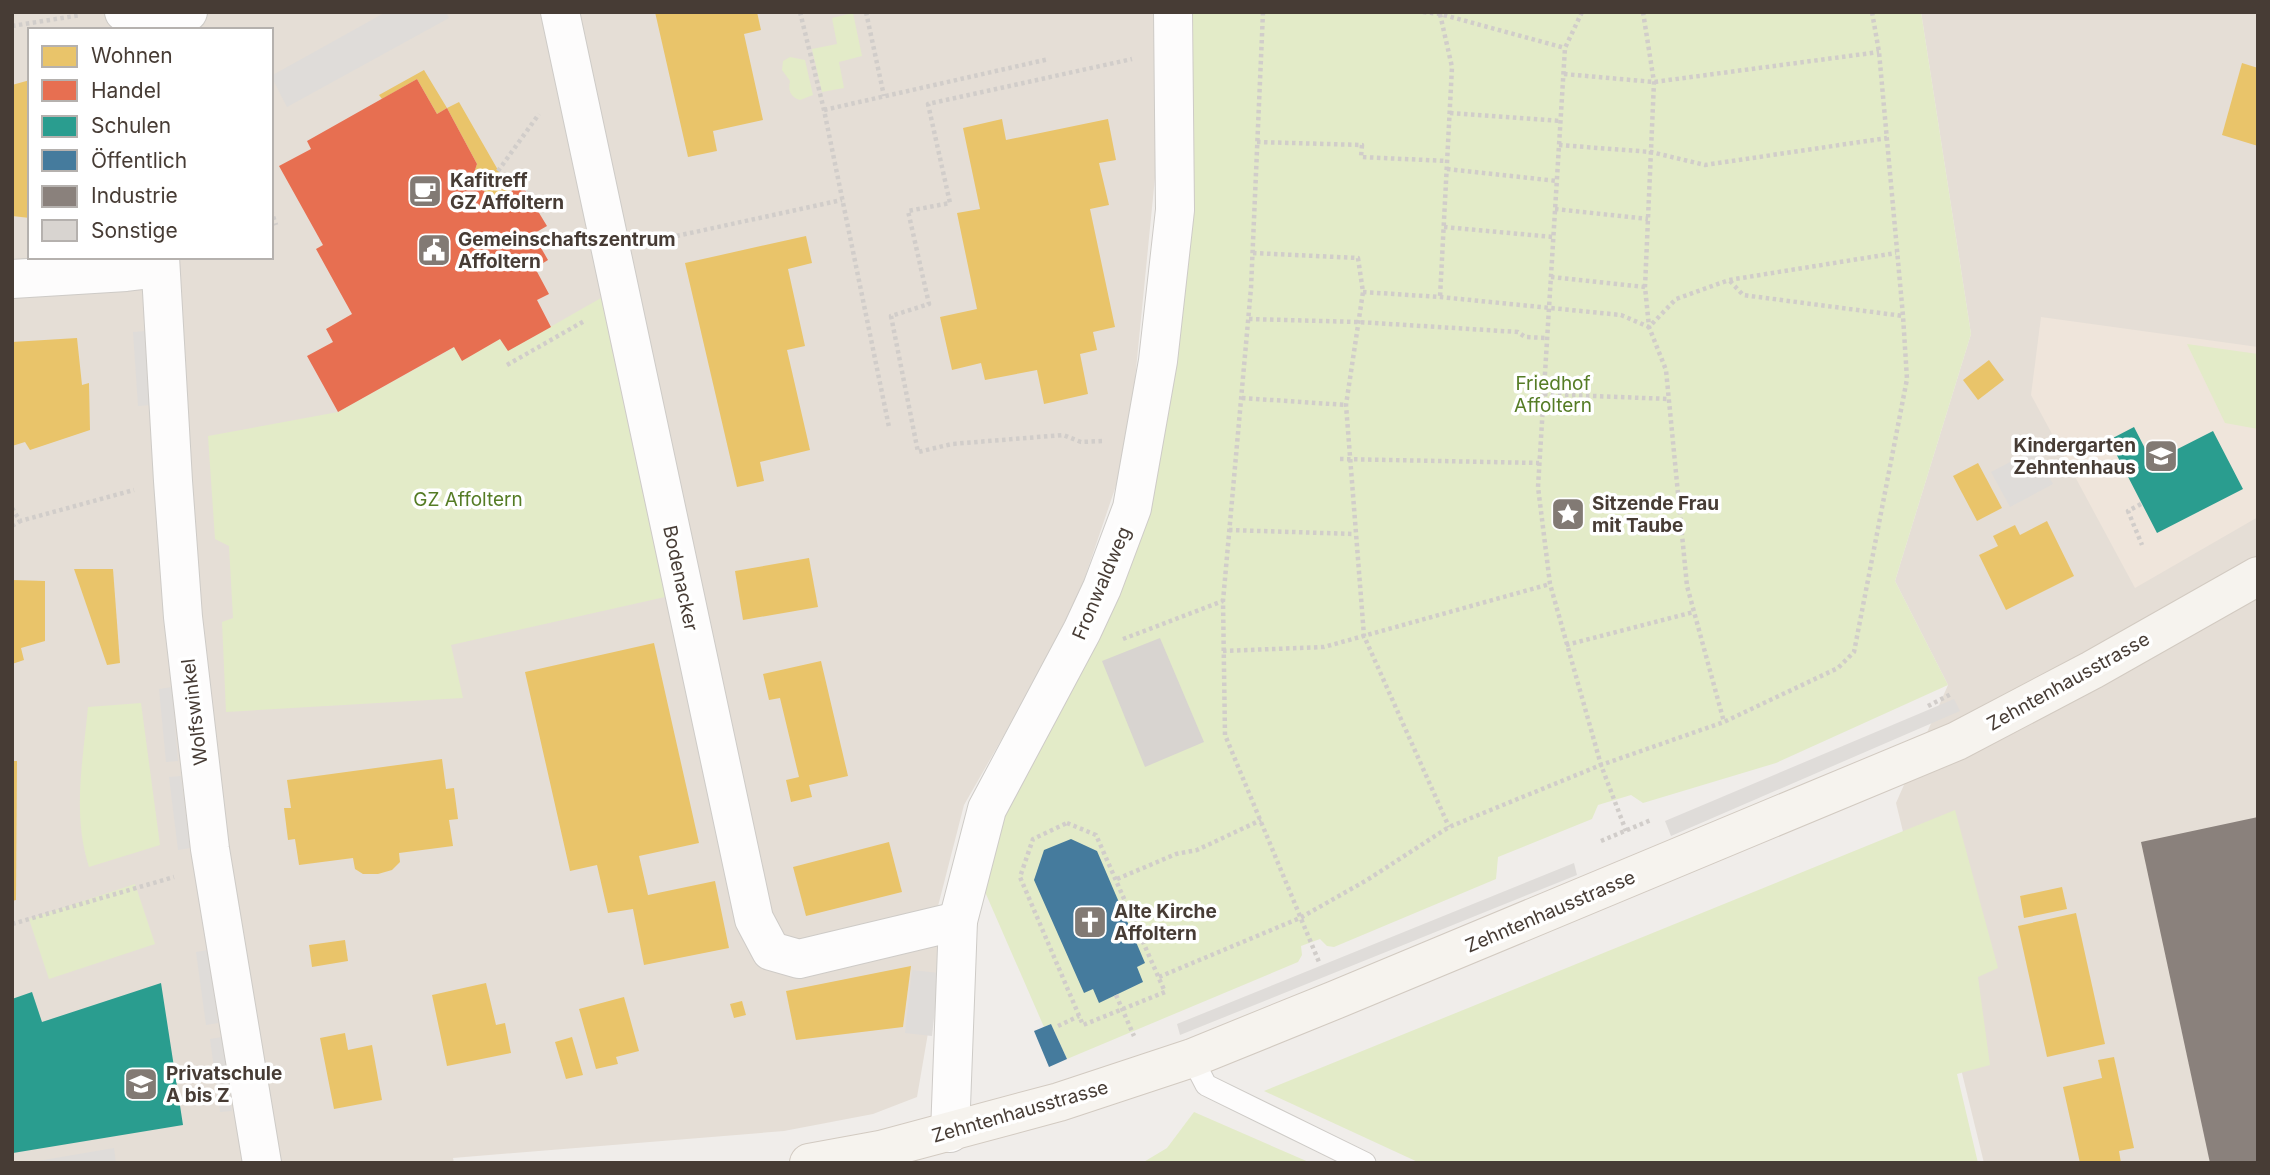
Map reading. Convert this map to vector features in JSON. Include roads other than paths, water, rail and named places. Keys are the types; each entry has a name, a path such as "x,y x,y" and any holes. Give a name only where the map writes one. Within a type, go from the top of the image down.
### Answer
{"street":[{"path":"124,12 144,21 170,21"},
{"name":"Bodenacker","path":"560,12 754,919 771,951 799,959 958,921"},
{"name":"Fronwaldweg","path":"950,1133 958,921 987,809 1082,631 1102,588 1132,508 1158,361 1175,209 1174,31"},
{"path":"12,279 127,272 160,262"},
{"name":"Wolfswinkel","path":"160,262 183,617 210,849 262,1163"},
{"name":"Zehntenhausstrasse","path":"809,1163 950,1133 1059,1102 1192,1058 1348,995 1957,741 2092,670 2258,576"}],"lane":[{"path":"1192,1058 1206,1085 1365,1163"}],"place":[{"name":"Kafitreff GZ Affoltern","path":"425,191"},
{"name":"Gemeinschaftszentrum Affoltern","path":"434,250"},
{"name":"Kindergarten Zehntenhaus","path":"2161,456"},
{"name":"Sitzende Frau mit Taube","path":"1568,514"},
{"name":"Alte Kirche Affoltern","path":"1090,922"},
{"name":"Privatschule A bis Z","path":"141,1084"}],"park label":[{"name":"Friedhof Affoltern","path":"1553,394"},
{"name":"GZ Affoltern","path":"468,499"}]}
